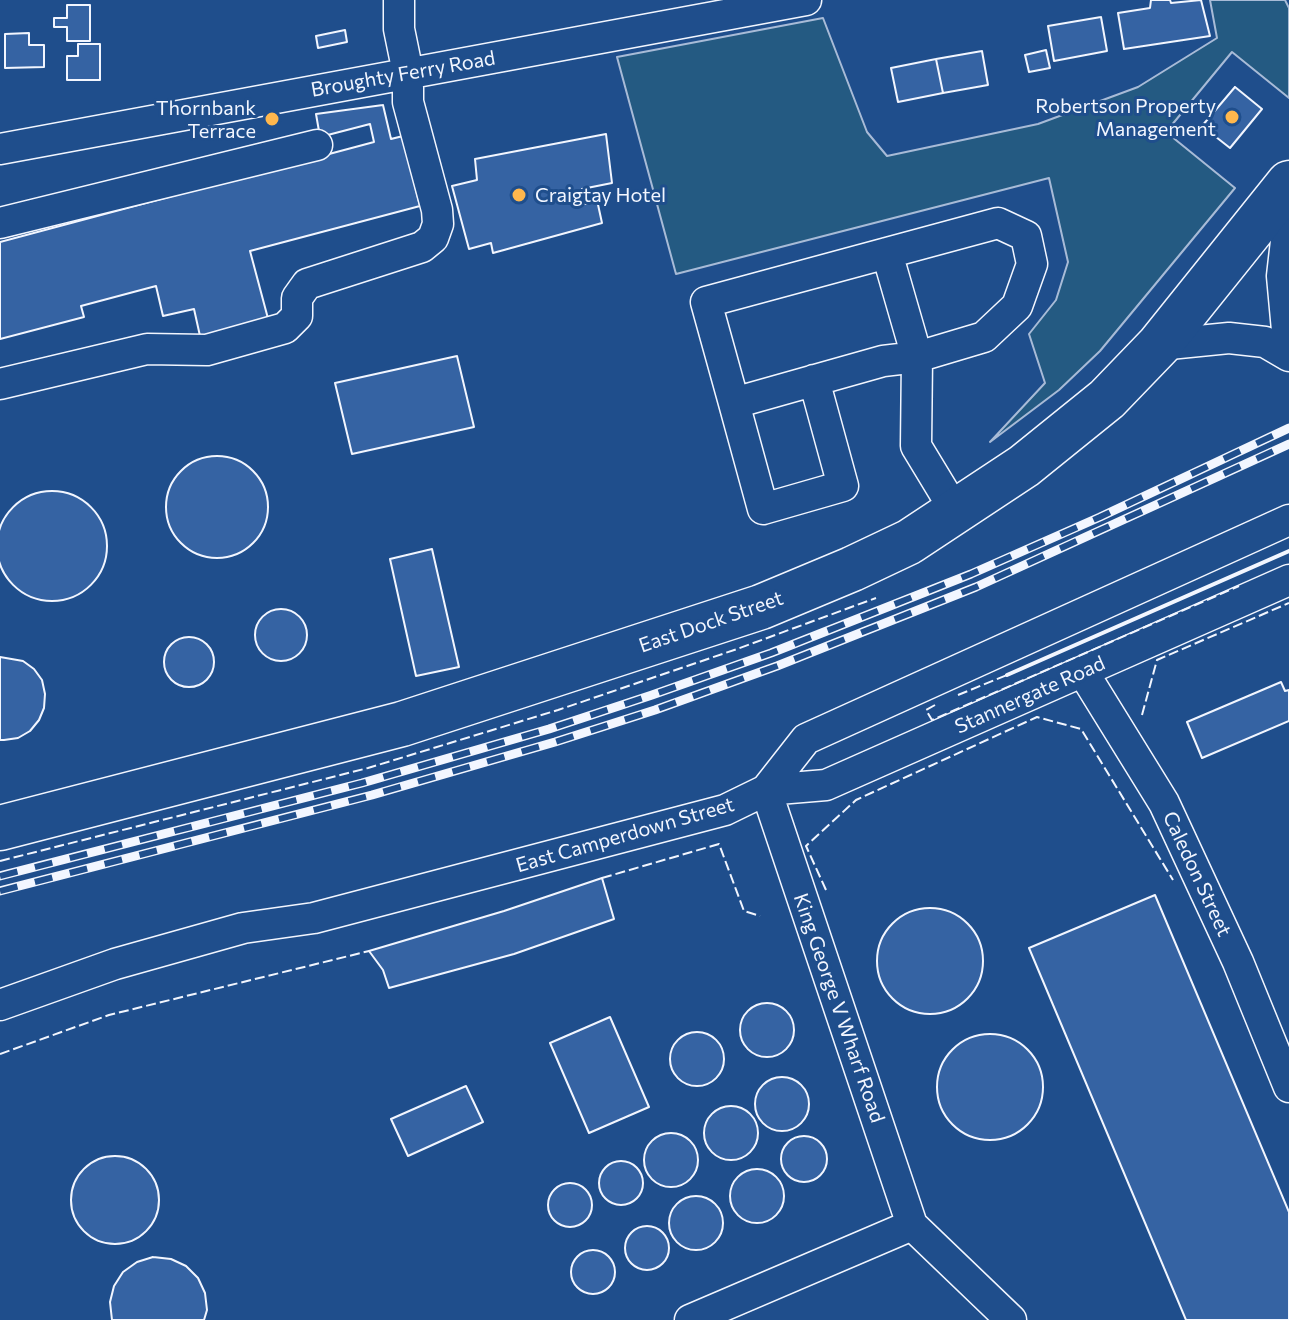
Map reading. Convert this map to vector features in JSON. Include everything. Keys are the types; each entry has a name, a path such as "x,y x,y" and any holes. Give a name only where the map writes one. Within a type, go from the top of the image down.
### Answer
{"highway":[{"name":"East Dock Street","path":"0,828 402,724 761,607 909,542 1024,466 1107,399 1159,345 1289,183"}],"street":[{"path":"0,384 147,349 207,350 285,328 297,316 297,298 307,284 422,247 433,238 438,224 437,210 408,102 408,73 399,29 399,0"},
{"name":"Broughty Ferry Road","path":"0,149 793,1"},
{"path":"0,223 317,145"},
{"path":"1289,215 1282,276 1289,354"},
{"path":"734,403 814,380 883,361 917,357 984,337 1017,306 1032,264 1026,236 998,223 706,302 763,509 843,486 814,380"},
{"path":"887,253 917,357 916,446 956,512"},
{"path":"1159,345 1229,338 1265,342 1289,354"},
{"name":"East Camperdown Street","path":"0,1005 115,964 243,928 314,918 725,810 766,790 806,739 1289,520"},
{"name":"Stannergate Road","path":"766,790 826,785 1289,580"},
{"name":"Caledon Street","path":"1083,672 1164,803 1238,962 1289,1087"},
{"name":"King George V Wharf Road","path":"766,790 912,1225 1011,1320"},
{"path":"690,1320 912,1225"}],"shaded area":[{"path":"1210,0 1285,0 1289,8 1289,98 1232,52 1166,132 1235,188 1100,351 1059,390 990,442 1045,383 1029,334 1056,300 1068,262 1049,178 676,274 617,57 823,18 867,132 887,156 1038,124 1138,87 1217,38"}],"building":[{"path":"1151,0 1170,0 1171,3 1201,0 1210,36 1124,49 1118,13 1150,8"},
{"path":"67,5 90,5 90,41 67,41 67,27 54,27 54,18 67,18"},
{"path":"1101,17 1107,51 1054,61 1048,26"},
{"path":"345,30 347,42 318,48 316,36"},
{"path":"29,33 29,45 44,45 44,67 5,68 5,34"},
{"path":"78,44 100,44 100,80 67,80 67,56 78,56"},
{"path":"1046,50 1050,68 1029,72 1025,55"},
{"path":"982,51 988,85 943,93 936,59"},
{"path":"936,59 943,93 898,102 891,68"},
{"name":"Robertson Property Management","path":"1235,87 1262,109 1230,148 1202,126"},
{"path":"383,105 391,139 403,136 420,206 250,251 270,326 202,345 194,309 163,316 156,286 81,306 84,317 0,339 0,242 374,142 370,124 320,137 316,114"},
{"name":"Craigtay Hotel","path":"606,134 612,183 582,189 585,204 597,200 602,223 493,253 491,243 469,249 452,186 477,180 475,159"},
{"path":"457,356 474,427 352,454 335,383"},
{"path":"217,456 246,464 260,478 268,507 260,536 246,550 217,558 188,550 174,536 166,507 174,478 188,464"},
{"path":"52,491 73,495 91,507 103,525 107,546 103,567 91,585 73,597 52,601 31,597 13,585 1,567 -3,546 1,525 13,507 31,495"},
{"path":"432,549 459,667 416,676 390,559"},
{"path":"281,609 299,617 307,635 299,653 281,661 263,653 255,635 263,617"},
{"path":"189,637 206,645 214,662 206,679 189,687 172,679 164,662 172,645"},
{"path":"0,657 23,661 34,669 42,680 45,694 44,708 30,731 18,738 4,740 0,740"},
{"path":"1281,682 1285,691 1289,690 1289,721 1202,758 1187,722"},
{"path":"602,878 614,919 514,954 389,988 383,970 369,951 504,911"},
{"path":"1155,895 1289,1212 1289,1320 1186,1320 1029,948"},
{"path":"930,908 950,912 968,923 979,941 983,961 979,981 968,999 950,1010 930,1014 910,1010 892,999 881,981 877,961 881,941 892,923 910,912"},
{"path":"767,1003 786,1011 794,1030 786,1049 767,1057 748,1049 740,1030 748,1011"},
{"path":"610,1017 649,1107 589,1133 550,1043"},
{"path":"697,1032 716,1040 724,1059 716,1078 697,1086 678,1078 670,1059 678,1040"},
{"path":"990,1034 1010,1038 1028,1049 1039,1067 1043,1087 1039,1107 1028,1125 1010,1136 990,1140 970,1136 952,1125 941,1107 937,1087 941,1067 952,1049 970,1038"},
{"path":"782,1077 801,1085 809,1104 801,1123 782,1131 763,1123 755,1104 763,1085"},
{"path":"466,1086 483,1122 408,1156 391,1119"},
{"path":"731,1106 750,1114 758,1133 750,1152 731,1160 712,1152 704,1133 712,1114"},
{"path":"671,1133 690,1141 698,1160 690,1179 671,1187 652,1179 644,1160 652,1141"},
{"path":"804,1136 820,1143 827,1159 820,1175 804,1182 788,1175 781,1159 788,1143"},
{"path":"115,1156 140,1163 152,1175 159,1200 152,1225 140,1237 115,1244 90,1237 78,1225 71,1200 78,1175 90,1163"},
{"path":"621,1161 637,1167 643,1183 637,1199 621,1205 605,1199 599,1183 605,1167"},
{"path":"757,1169 776,1177 784,1196 776,1215 757,1223 738,1215 730,1196 738,1177"},
{"path":"570,1183 586,1189 592,1205 586,1221 570,1227 554,1221 548,1205 554,1189"},
{"path":"696,1196 715,1204 723,1223 715,1242 696,1250 677,1242 669,1223 677,1204"},
{"path":"647,1226 663,1232 669,1248 663,1264 647,1270 631,1264 625,1248 631,1232"},
{"path":"593,1250 609,1256 615,1272 609,1288 593,1294 577,1288 571,1272 577,1256"},
{"path":"153,1257 171,1259 186,1266 198,1278 205,1293 207,1310 204,1320 112,1320 110,1302 114,1286 123,1272 137,1262"}],"railway":[{"path":"0,876 362,783 549,729 652,695 771,653 971,574 1289,428"},
{"path":"0,891 372,795 655,710 777,666 976,587 1289,444"}],"fence":[{"path":"935,705 926,710 932,720 1239,586"},
{"path":"0,861 368,768 558,710 876,598"},
{"path":"1142,715 1157,660 1289,603"},
{"path":"958,695 1007,675"},
{"path":"826,890 806,846 856,800 1037,717 1081,729 1173,880"},
{"path":"602,878 719,844 744,911 760,916"},
{"path":"0,1054 109,1015 369,951"}],"wall":[{"path":"1007,675 1289,551"}],"place":[{"name":"Robertson Property Management","path":"1232,117"},
{"name":"Thornbank Terrace","path":"272,119"},
{"name":"Craigtay Hotel","path":"519,195"}]}
